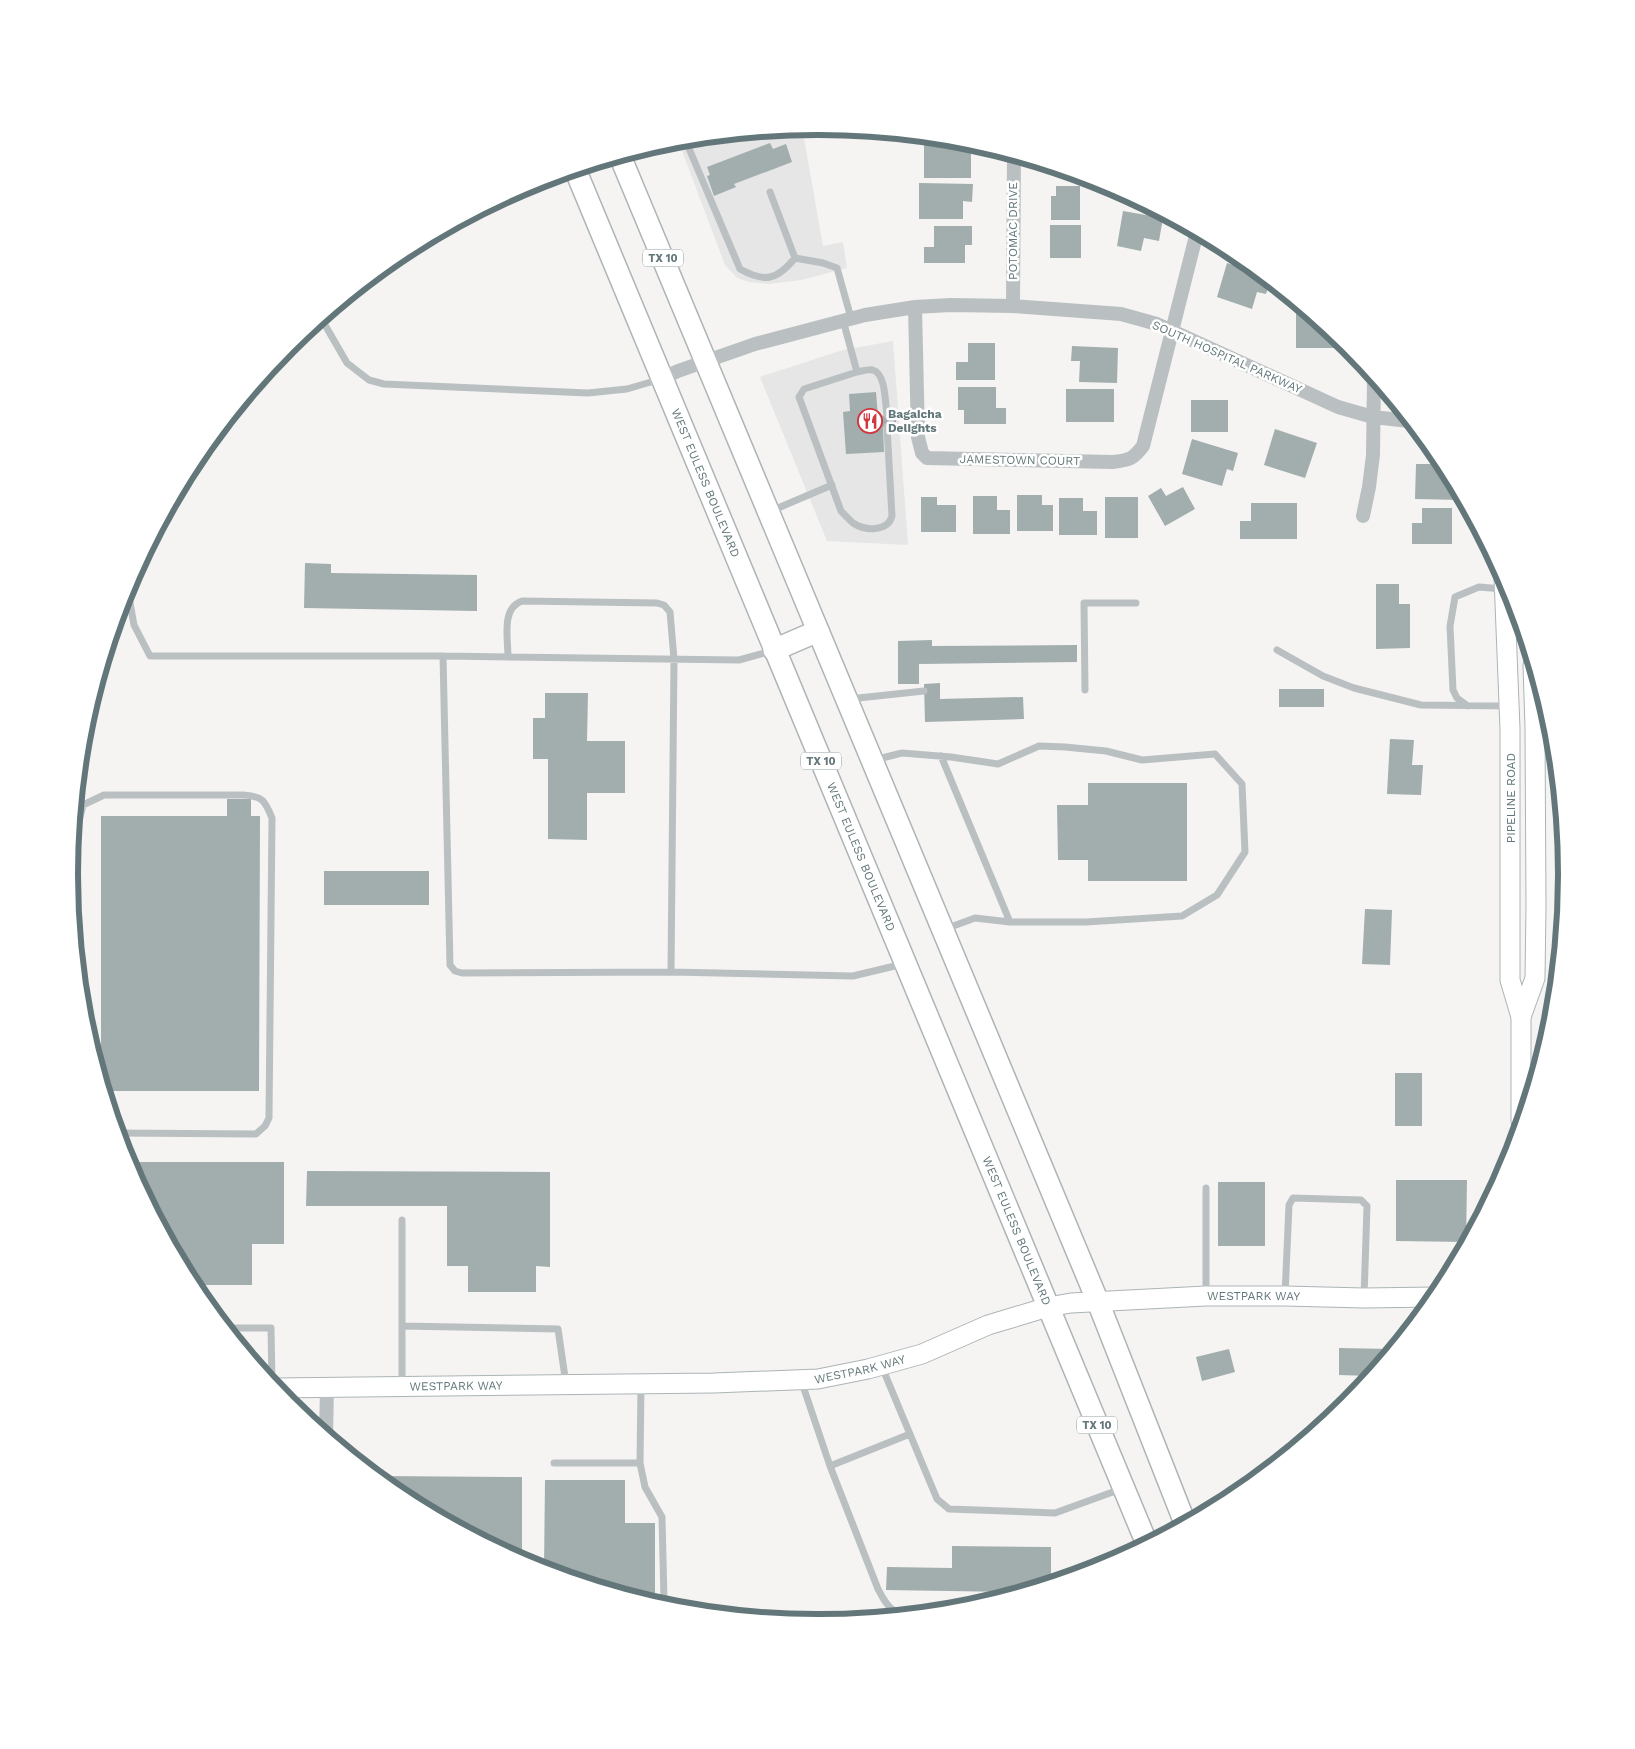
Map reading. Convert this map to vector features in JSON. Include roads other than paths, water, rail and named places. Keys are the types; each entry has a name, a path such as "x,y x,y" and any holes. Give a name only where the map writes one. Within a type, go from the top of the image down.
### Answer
{"main road":[{"name":"TX 10","path":"622,161 1098,1302 1183,1518"},
{"name":"WEST EULESS BOULEVARD","path":"577,175 1144,1539"},
{"name":"PIPELINE ROAD","path":"1505,602 1510,706 1510,980 1522,1017"},
{"path":"774,650 818,631"},
{"name":"PIPELINE ROAD","path":"1521,1102 1522,1017 1535,978 1534,691"},
{"path":"1510,729 1535,728"},
{"name":"WESTPARK WAY","path":"285,1388 641,1384 818,1379 922,1354 988,1324 1048,1307 1071,1303 1206,1296 1425,1297"}],"street":[{"name":"POTOMAC DRIVE","path":"1013,306 1014,162"},
{"path":"1171,331 1195,238"},
{"name":"SOUTH HOSPITAL PARKWAY","path":"661,379 755,344 847,319 915,307 951,305 1013,306 1120,314 1157,324 1338,407 1374,417 1402,420"},
{"name":"JAMESTOWN COURT","path":"915,307 918,436 922,453 927,458 1113,462 1129,460 1143,446 1171,331"},
{"path":"1363,516 1373,455 1374,387"},
{"path":"326,1427 327,1388"}],"lane":[{"path":"688,146 740,269 765,279 783,272 795,258"},
{"path":"770,192 795,258"},
{"path":"795,258 823,262 837,268 856,372"},
{"path":"324,323 347,363 369,380 384,384 588,393 627,390 661,379"},
{"path":"887,415 882,379 878,373 869,370 856,372 804,389 799,397 842,511 853,523 864,528 883,527 891,521 887,427"},
{"path":"769,512 832,484"},
{"path":"1469,706 1457,698 1453,690 1450,626 1455,597 1479,587 1498,584"},
{"path":"508,656 508,620 510,609 522,601 656,603 664,605 670,612 674,659 671,972"},
{"path":"130,602 134,625 150,656 508,656 740,660 774,650"},
{"path":"1085,690 1084,603 1136,603"},
{"path":"1277,650 1323,676 1354,688 1422,705 1510,706"},
{"path":"443,656 450,965 455,971 462,973 671,972 853,976 905,964"},
{"path":"847,699 924,691"},
{"path":"872,760 902,753 998,764 1039,746 1065,746 1106,751 1142,760 1216,754 1242,784 1245,852 1217,895 1182,916 1086,922 1010,922 975,918 943,930"},
{"path":"941,756 1010,922"},
{"path":"80,818 83,805 104,795 256,796 266,803 272,818 269,1118 265,1126 256,1134 125,1133"},
{"path":"1206,1188 1206,1296"},
{"path":"1285,1296 1289,1205 1293,1198 1361,1200 1367,1206 1364,1298"},
{"path":"402,1220 402,1387"},
{"path":"402,1326 558,1329 566,1385"},
{"path":"233,1328 271,1328 272,1374"},
{"path":"881,1365 937,1498 949,1509 1056,1513 1123,1488"},
{"path":"801,1380 830,1466 878,1589 887,1606 894,1610"},
{"path":"641,1384 640,1462 645,1487 662,1517 664,1530 664,1598"},
{"path":"830,1466 910,1434"},
{"path":"554,1463 640,1462"}],"place":[{"name":"Bagaicha Delights","path":"870,421"}]}
